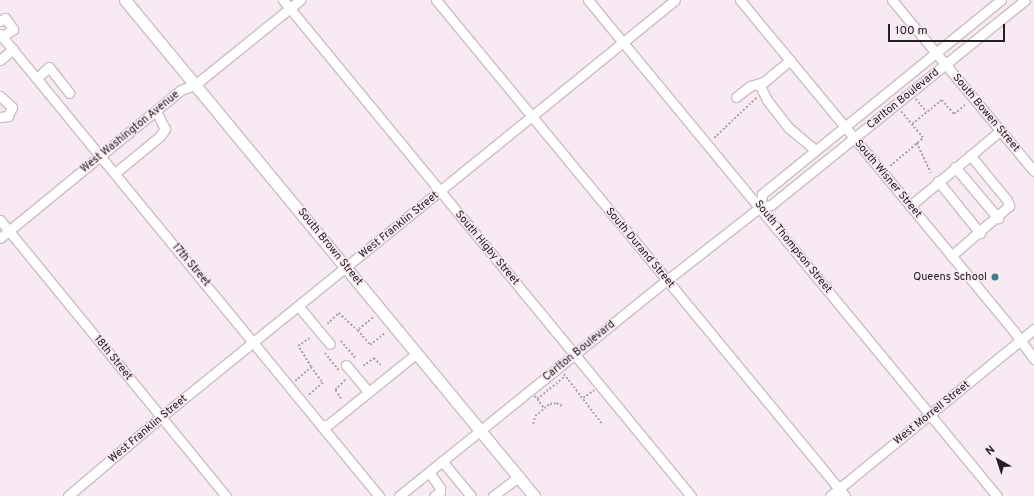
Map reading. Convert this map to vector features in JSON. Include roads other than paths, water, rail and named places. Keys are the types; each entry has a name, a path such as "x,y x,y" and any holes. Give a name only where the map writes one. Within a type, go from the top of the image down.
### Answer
{"main road":[{"name":"South Brown Street","path":"125,0 348,268 480,432 518,476 531,495"}],"street":[{"name":"South Higby Street","path":"283,0 691,496"},
{"name":"West Washington Avenue","path":"0,238 182,90 196,84 300,0"},
{"name":"South Durand Street","path":"436,0 842,492"},
{"name":"South Thompson Street","path":"588,0 997,496"},
{"name":"West Franklin Street","path":"72,495 162,416 348,268 440,191 675,0"},
{"name":"South Wisner Street","path":"740,0 952,256 1034,359"},
{"name":"South Bowen Street","path":"892,0 1034,171"},
{"name":"Carlton Boulevard","path":"760,207 762,194 1001,0"},
{"name":"Carlton Boulevard","path":"398,496 760,207 771,205 1026,0"},
{"path":"0,21 5,18 13,29 1,36"},
{"name":"17th Street","path":"1,36 255,343 379,496"},
{"path":"0,60 12,49"},
{"path":"761,88 790,60"},
{"path":"36,78 49,67 69,93"},
{"path":"736,97 750,86 761,88 789,128 815,150"},
{"path":"0,90 10,102 10,112 0,117"},
{"path":"0,96 10,102"},
{"path":"115,173 160,136 164,128 156,111"},
{"path":"910,206 938,181 1001,130"},
{"path":"952,256 1008,210 1007,200 970,155"},
{"path":"955,167 998,218"},
{"path":"938,181 980,233"},
{"name":"18th Street","path":"0,220 226,496"},
{"path":"299,307 330,344"},
{"name":"West Morrell Street","path":"830,496 842,492 930,414 1034,329"},
{"path":"322,426 329,424 417,353"},
{"path":"343,368 368,392"},
{"path":"442,461 471,496"},
{"path":"429,472 440,488 440,492 434,496"},
{"path":"493,496 518,476"}],"place":[{"name":"Queens School","path":"995,277"}]}
